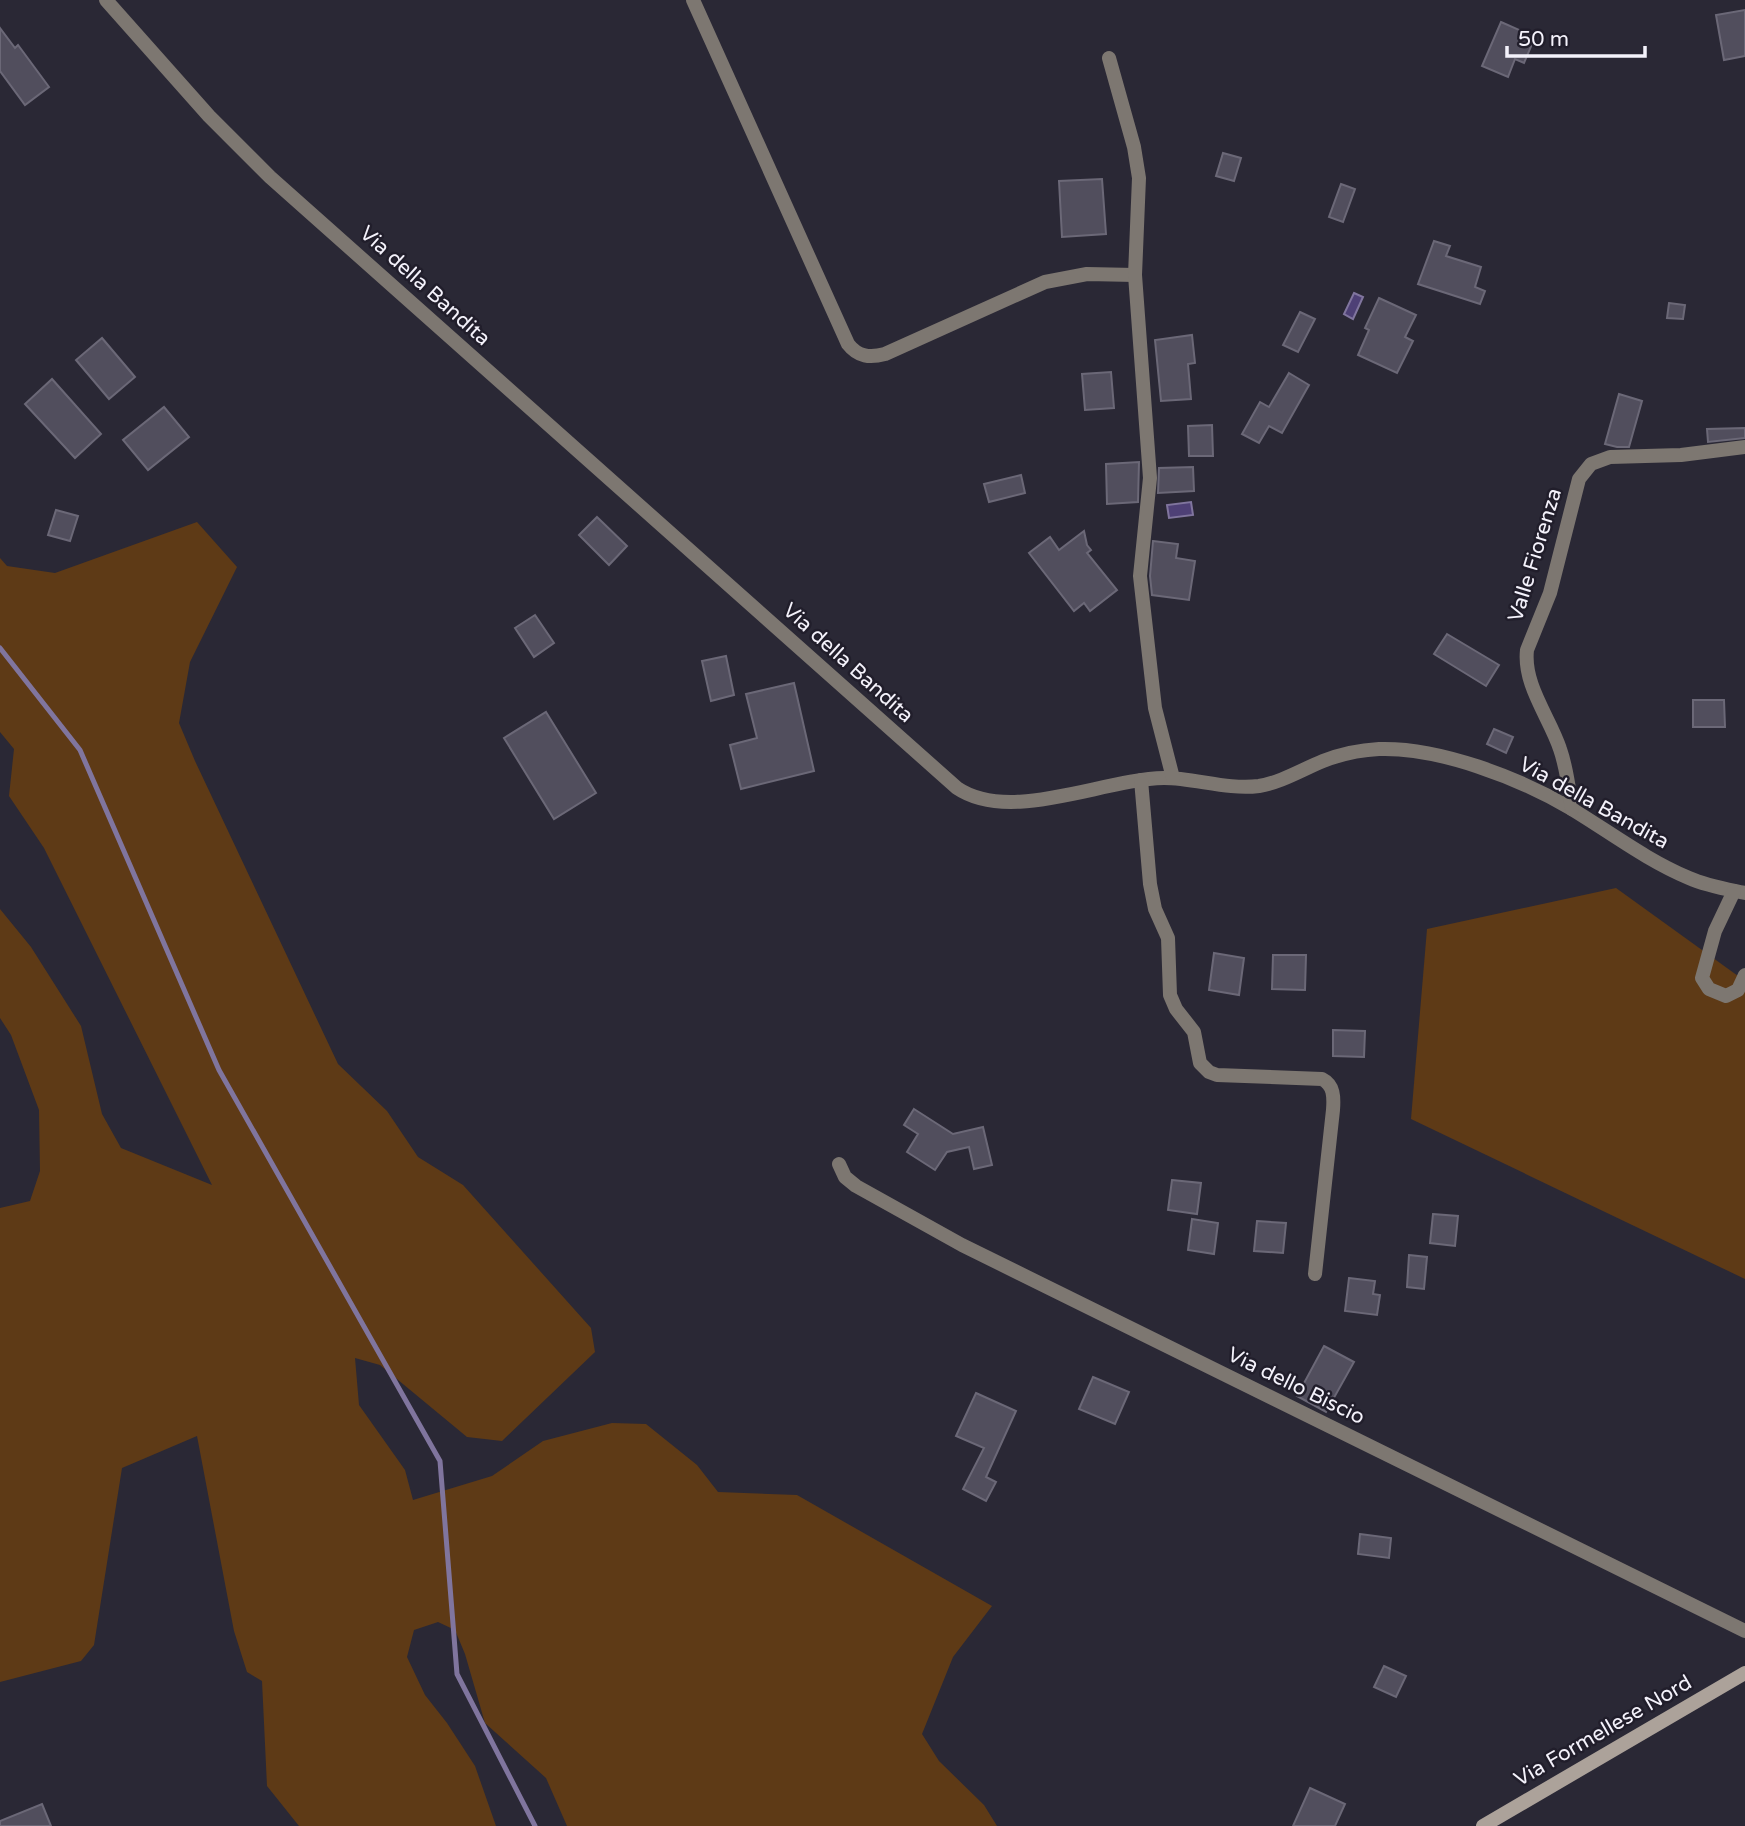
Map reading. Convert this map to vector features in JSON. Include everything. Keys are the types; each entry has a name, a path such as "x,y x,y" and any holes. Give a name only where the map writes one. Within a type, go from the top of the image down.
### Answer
{"street":[{"name":"Via della Bandita","path":"106,0 209,116 270,177 957,788 980,799 1013,802 1141,780 1173,778 1253,786 1281,780 1324,760 1348,753 1396,749 1440,757 1502,775 1572,809 1617,839 1675,872 1701,883 1739,892"},
{"path":"693,0 846,340 857,353 870,357 891,351 1023,290 1056,278 1099,273 1135,275"},
{"path":"1110,58 1138,166 1140,200 1135,275 1150,478 1140,576 1155,708 1173,778"},
{"name":"Valle Fiorenza","path":"1572,809 1560,749 1532,684 1526,660 1527,650 1550,593 1579,479 1591,464 1610,457 1681,454 1745,447"},
{"path":"1141,780 1151,891 1168,938 1169,987 1176,1009 1194,1032 1200,1063 1209,1072 1217,1075 1317,1078 1326,1081 1333,1092 1315,1274"},
{"path":"1739,892 1715,931 1702,978 1709,989 1726,996 1738,990 1745,975"},
{"name":"Via dello Biscio","path":"839,1164 845,1177 856,1186 962,1245 1745,1631"},
{"name":"Via Formellese Nord","path":"1483,1826 1745,1673"}],"shaded area":[{"path":"1354,293 1363,297 1353,319 1344,314"},
{"path":"1191,502 1193,515 1169,518 1167,505"},
{"path":"197,522 237,567 190,662 179,723 338,1064 387,1111 418,1157 463,1185 591,1328 595,1352 502,1441 467,1437 380,1365 355,1358 359,1405 405,1470 413,1500 492,1476 543,1441 612,1423 646,1424 697,1465 718,1492 797,1495 992,1606 953,1657 922,1734 939,1761 984,1805 997,1826 567,1826 546,1778 485,1723 465,1654 455,1630 438,1622 414,1630 407,1657 425,1695 475,1766 496,1826 299,1826 267,1786 262,1681 247,1672 234,1631 197,1436 122,1468 94,1645 81,1661 0,1682 0,1208 30,1201 40,1171 39,1110 11,1035 0,1018 0,909 31,947 81,1026 102,1114 121,1148 212,1185 44,848 9,796 14,749 0,732 0,558 7,566 55,573"},
{"path":"1616,888 1745,981 1745,1279 1411,1119 1427,929"}],"building":[{"path":"1745,10 1745,56 1724,60 1716,15"},
{"path":"1501,22 1535,37 1524,63 1515,59 1508,77 1482,66"},
{"path":"0,28 15,48 18,45 49,87 25,105 0,71"},
{"path":"1223,153 1241,158 1234,181 1216,176"},
{"path":"1102,179 1106,234 1062,237 1059,181"},
{"path":"1341,184 1355,189 1343,222 1329,217"},
{"path":"1434,241 1450,246 1446,256 1481,267 1475,287 1485,291 1480,304 1418,284"},
{"path":"1379,298 1416,315 1405,337 1413,341 1397,373 1358,355 1369,330 1365,328"},
{"path":"1669,303 1685,305 1683,319 1667,318"},
{"path":"1300,312 1315,319 1298,352 1283,345"},
{"path":"1192,335 1195,363 1188,364 1191,399 1161,401 1155,340"},
{"path":"102,338 135,377 109,399 76,360"},
{"path":"1111,372 1114,408 1085,410 1082,374"},
{"path":"1289,373 1309,385 1282,433 1269,426 1259,443 1242,434 1260,402 1269,407"},
{"path":"52,379 101,434 75,458 25,404"},
{"path":"1619,394 1642,401 1629,447 1605,444"},
{"path":"164,407 189,437 148,470 123,440"},
{"path":"1212,425 1213,456 1189,456 1188,426"},
{"path":"1745,428 1745,438 1708,442 1707,429"},
{"path":"1139,462 1138,502 1107,504 1106,464"},
{"path":"1193,467 1194,491 1158,493 1159,468"},
{"path":"1021,475 1025,493 989,502 984,484"},
{"path":"56,510 78,516 70,541 48,535"},
{"path":"597,517 627,546 609,565 579,535"},
{"path":"1084,531 1091,550 1087,553 1117,590 1090,611 1084,603 1074,611 1029,553 1050,537 1059,550"},
{"path":"1153,541 1178,544 1176,558 1195,561 1189,600 1152,595 1150,576"},
{"path":"535,615 554,643 534,657 515,628"},
{"path":"1447,634 1499,665 1486,686 1434,654"},
{"path":"726,656 734,695 711,701 702,661"},
{"path":"794,683 814,771 741,789 730,745 757,738 746,694"},
{"path":"1693,700 1724,700 1725,727 1693,727"},
{"path":"546,712 596,793 554,819 504,738"},
{"path":"1494,729 1513,737 1506,753 1487,744"},
{"path":"1214,953 1244,958 1239,995 1209,990"},
{"path":"1273,955 1306,955 1305,990 1272,989"},
{"path":"1333,1030 1365,1031 1364,1057 1333,1056"},
{"path":"914,1109 953,1134 983,1127 992,1165 974,1169 969,1147 947,1152 935,1170 907,1152 918,1134 904,1125"},
{"path":"1172,1180 1201,1183 1197,1214 1168,1210"},
{"path":"1433,1214 1458,1216 1455,1246 1430,1243"},
{"path":"1192,1219 1218,1223 1214,1254 1188,1250"},
{"path":"1257,1221 1286,1223 1283,1253 1254,1251"},
{"path":"1409,1255 1427,1257 1424,1289 1407,1287"},
{"path":"1349,1278 1375,1281 1373,1294 1380,1295 1377,1315 1345,1311"},
{"path":"1324,1346 1354,1362 1326,1412 1297,1396"},
{"path":"1093,1377 1129,1392 1115,1424 1079,1409"},
{"path":"976,1393 1016,1411 986,1477 996,1482 986,1501 963,1489 984,1448 956,1436"},
{"path":"1360,1534 1391,1538 1389,1558 1358,1554"},
{"path":"1384,1666 1406,1676 1396,1697 1374,1687"},
{"path":"1310,1788 1345,1804 1335,1826 1293,1826"},
{"path":"42,1804 51,1826 0,1826 0,1821"}],"waterway":[{"path":"0,648 80,750 219,1070 440,1461 457,1674 535,1826"}]}
